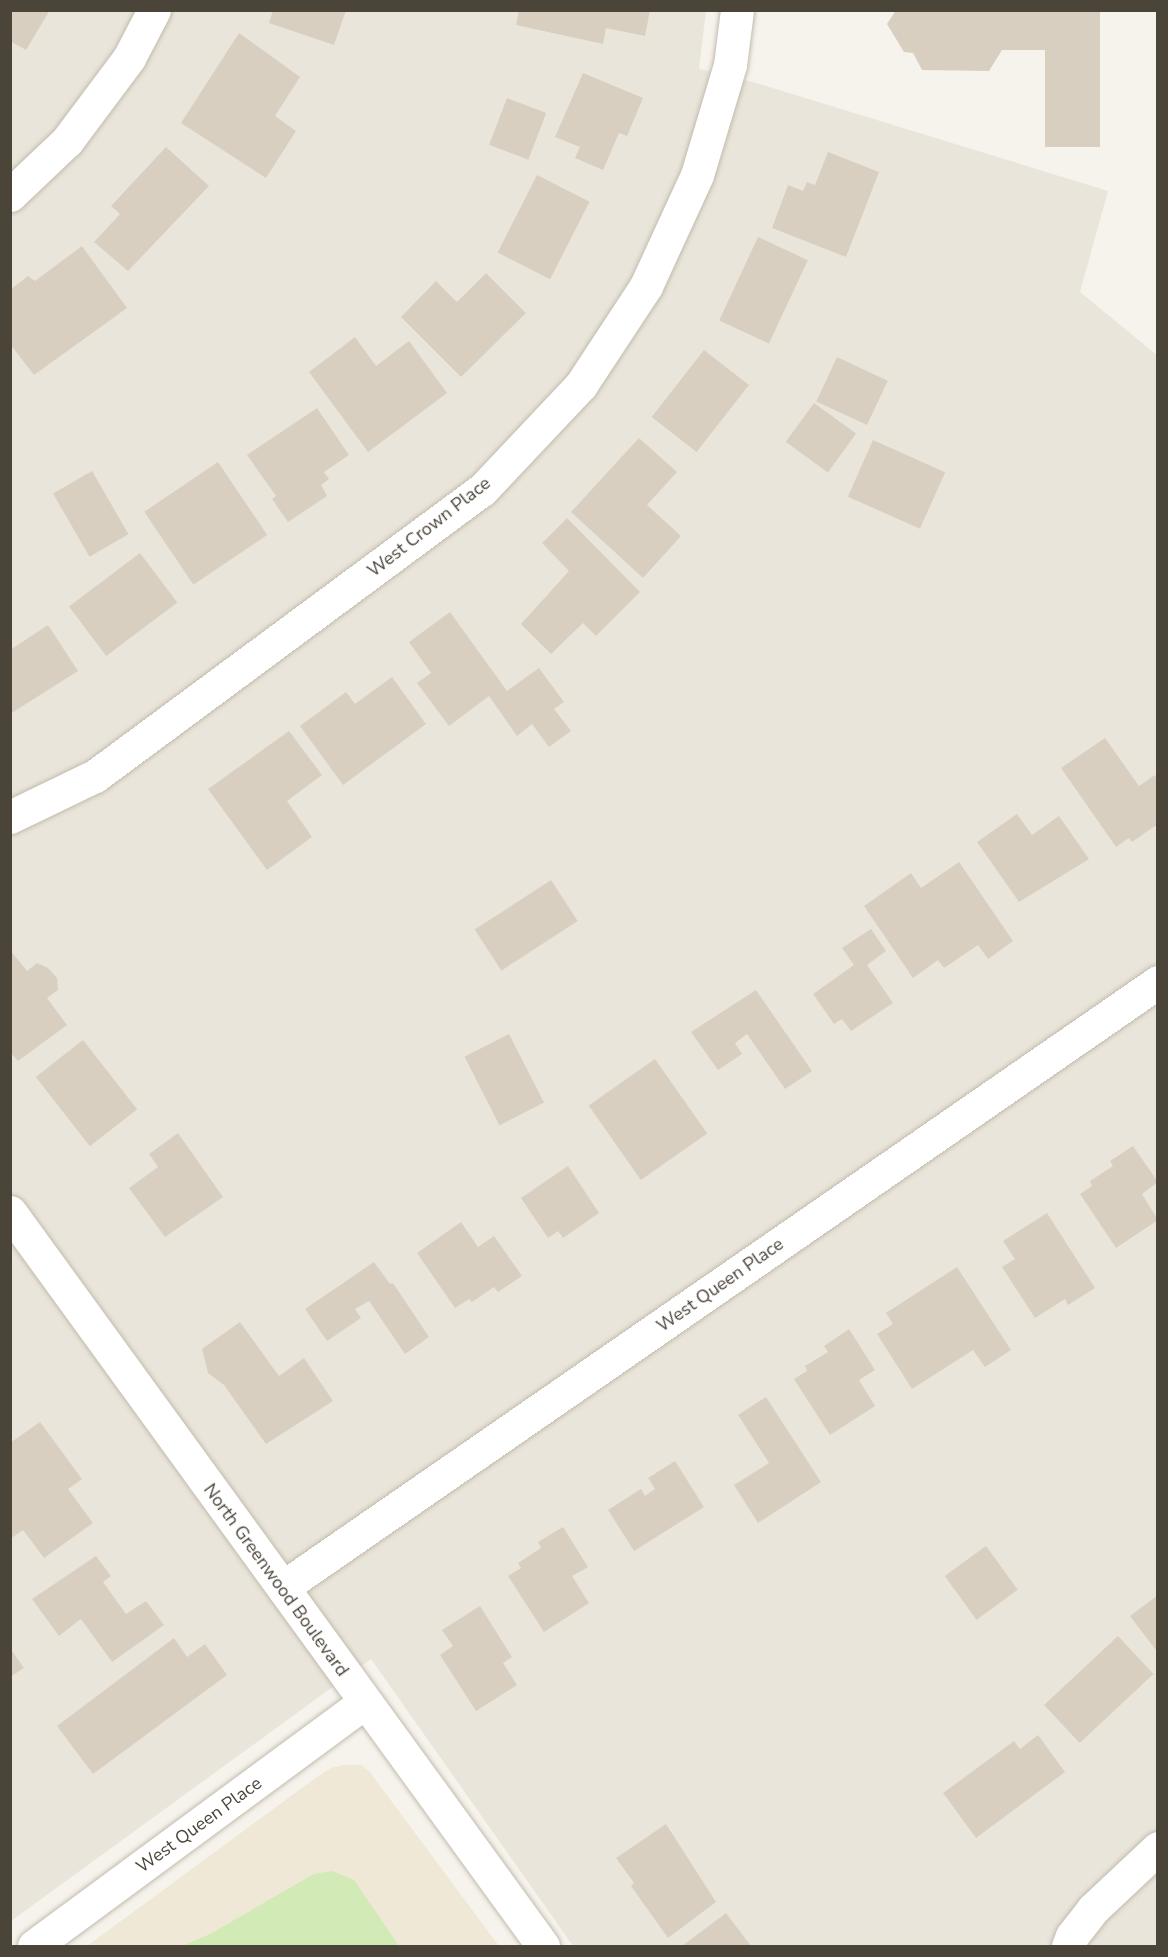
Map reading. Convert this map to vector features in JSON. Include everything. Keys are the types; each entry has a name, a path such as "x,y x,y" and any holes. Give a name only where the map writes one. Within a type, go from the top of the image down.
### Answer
{"street":[{"path":"10,195 67,141 129,58 154,10"},
{"name":"West Crown Place","path":"10,817 95,776 473,497 581,385 646,286 697,175 730,65 737,10"},
{"name":"West Queen Place","path":"283,1587 1158,982"},
{"name":"North Greenwood Boulevard","path":"10,1212 543,1947"},
{"name":"West Queen Place","path":"34,1947 364,1703"},
{"path":"1068,1947 1072,1936 1093,1909 1158,1848"}],"shaded area":[{"path":"11,11 706,11 699,69 753,82 1108,191 1080,292 1158,356 1157,1946 573,1946 371,1659 11,1921"},
{"path":"361,1765 369,1771 499,1946 87,1946 314,1779 331,1768"}],"green space":[{"path":"332,1871 354,1880 399,1946 182,1946 210,1934 314,1874"}],"building":[{"path":"10,10 50,10 26,50 10,41"},
{"path":"273,10 346,10 334,45 269,23"},
{"path":"519,10 650,10 645,36 606,28 603,44 516,25"},
{"path":"896,10 1100,10 1100,147 1045,147 1045,50 1002,50 989,71 922,70 913,53 904,52 887,24"},
{"path":"239,33 300,77 275,116 296,131 266,178 181,123"},
{"path":"583,73 643,98 627,136 619,133 603,170 575,158 580,147 555,137"},
{"path":"507,98 546,113 528,160 489,145"},
{"path":"166,147 209,186 128,271 94,242 120,214 111,206"},
{"path":"828,152 879,172 846,257 772,228 788,185 803,191 807,182 815,185"},
{"path":"537,175 590,202 550,279 498,253"},
{"path":"758,237 808,260 769,344 719,320"},
{"path":"82,246 127,308 34,375 10,344 10,290 28,276 35,281"},
{"path":"486,273 526,313 461,377 401,317 436,281 457,302"},
{"path":"355,337 376,366 409,341 447,393 368,452 309,372"},
{"path":"704,350 749,385 697,452 652,417"},
{"path":"837,357 888,381 867,425 816,401"},
{"path":"814,403 856,434 828,472 786,442"},
{"path":"317,408 349,455 324,472 329,479 321,485 327,496 288,522 272,499 276,496 247,455"},
{"path":"639,438 677,472 647,505 681,536 643,578 571,512"},
{"path":"873,440 945,472 920,529 848,497"},
{"path":"218,462 267,535 193,585 144,512"},
{"path":"92,471 128,534 90,557 53,494"},
{"path":"567,518 640,592 596,636 583,623 551,654 521,624 569,571 542,543"},
{"path":"140,553 177,603 106,656 69,607"},
{"path":"450,612 507,691 539,668 564,702 554,709 571,731 549,747 532,724 517,736 489,696 449,726 417,683 431,673 409,642"},
{"path":"48,625 78,671 10,714 10,650"},
{"path":"392,677 426,724 343,785 300,726 346,692 355,704"},
{"path":"289,731 322,775 287,801 312,837 267,870 208,789"},
{"path":"1105,738 1139,786 1155,775 1158,779 1158,829 1155,826 1132,842 1129,838 1116,847 1061,768"},
{"path":"1017,814 1032,835 1059,816 1089,859 1019,902 977,842"},
{"path":"959,862 1013,941 988,959 978,945 944,968 938,960 913,978 864,906 911,873 921,888"},
{"path":"551,880 578,921 501,971 475,930"},
{"path":"871,929 886,951 867,965 893,1003 851,1031 842,1019 834,1024 813,994 854,965 842,948"},
{"path":"10,950 27,971 37,963 48,968 57,978 58,990 47,998 67,1025 18,1061 10,1052"},
{"path":"756,990 812,1071 785,1089 747,1034 735,1043 742,1054 718,1070 691,1032"},
{"path":"509,1034 544,1103 499,1125 464,1057"},
{"path":"83,1040 137,1109 90,1146 36,1077"},
{"path":"655,1059 707,1134 641,1180 589,1105"},
{"path":"178,1133 223,1197 165,1237 129,1188 158,1167 149,1154"},
{"path":"1133,1146 1158,1182 1142,1194 1158,1220 1116,1248 1080,1194 1092,1186 1090,1181 1113,1166 1110,1161"},
{"path":"568,1166 599,1213 563,1238 558,1231 548,1238 521,1198"},
{"path":"1047,1213 1095,1288 1068,1305 1065,1299 1035,1318 1002,1267 1015,1259 1003,1241"},
{"path":"461,1222 478,1247 494,1236 522,1276 498,1292 494,1287 472,1302 469,1299 455,1308 417,1253"},
{"path":"374,1262 390,1284 393,1283 429,1337 405,1354 369,1301 355,1309 361,1318 327,1341 305,1309"},
{"path":"957,1267 1011,1350 985,1367 973,1350 912,1389 877,1334 893,1324 886,1313"},
{"path":"240,1322 279,1376 304,1358 333,1401 266,1444 224,1385 208,1373 202,1349"},
{"path":"849,1329 875,1370 859,1380 875,1406 830,1435 794,1379 807,1371 805,1366 828,1352 824,1346"},
{"path":"766,1397 821,1482 758,1523 734,1485 769,1463 738,1415"},
{"path":"40,1422 82,1479 68,1489 93,1523 44,1558 23,1530 10,1539 10,1443"},
{"path":"675,1461 704,1507 634,1551 608,1510 641,1489 645,1496 655,1489 648,1478"},
{"path":"563,1527 588,1567 572,1576 589,1603 544,1632 508,1576 521,1568 518,1563 541,1548 538,1542"},
{"path":"986,1546 1018,1590 976,1620 945,1576"},
{"path":"96,1556 111,1576 103,1582 126,1614 146,1601 164,1625 112,1662 81,1619 59,1636 32,1599"},
{"path":"1158,1595 1158,1653 1130,1616"},
{"path":"480,1606 512,1657 503,1663 517,1685 476,1711 440,1655 453,1646 442,1630"},
{"path":"1118,1636 1153,1674 1080,1743 1044,1705"},
{"path":"174,1638 187,1657 205,1644 227,1675 93,1774 57,1726"},
{"path":"10,1648 24,1668 10,1677"},
{"path":"1038,1735 1065,1772 976,1838 943,1793 1014,1741 1020,1749"},
{"path":"666,1824 716,1902 668,1938 631,1886 634,1883 616,1858"},
{"path":"726,1913 751,1946 682,1946"}]}
